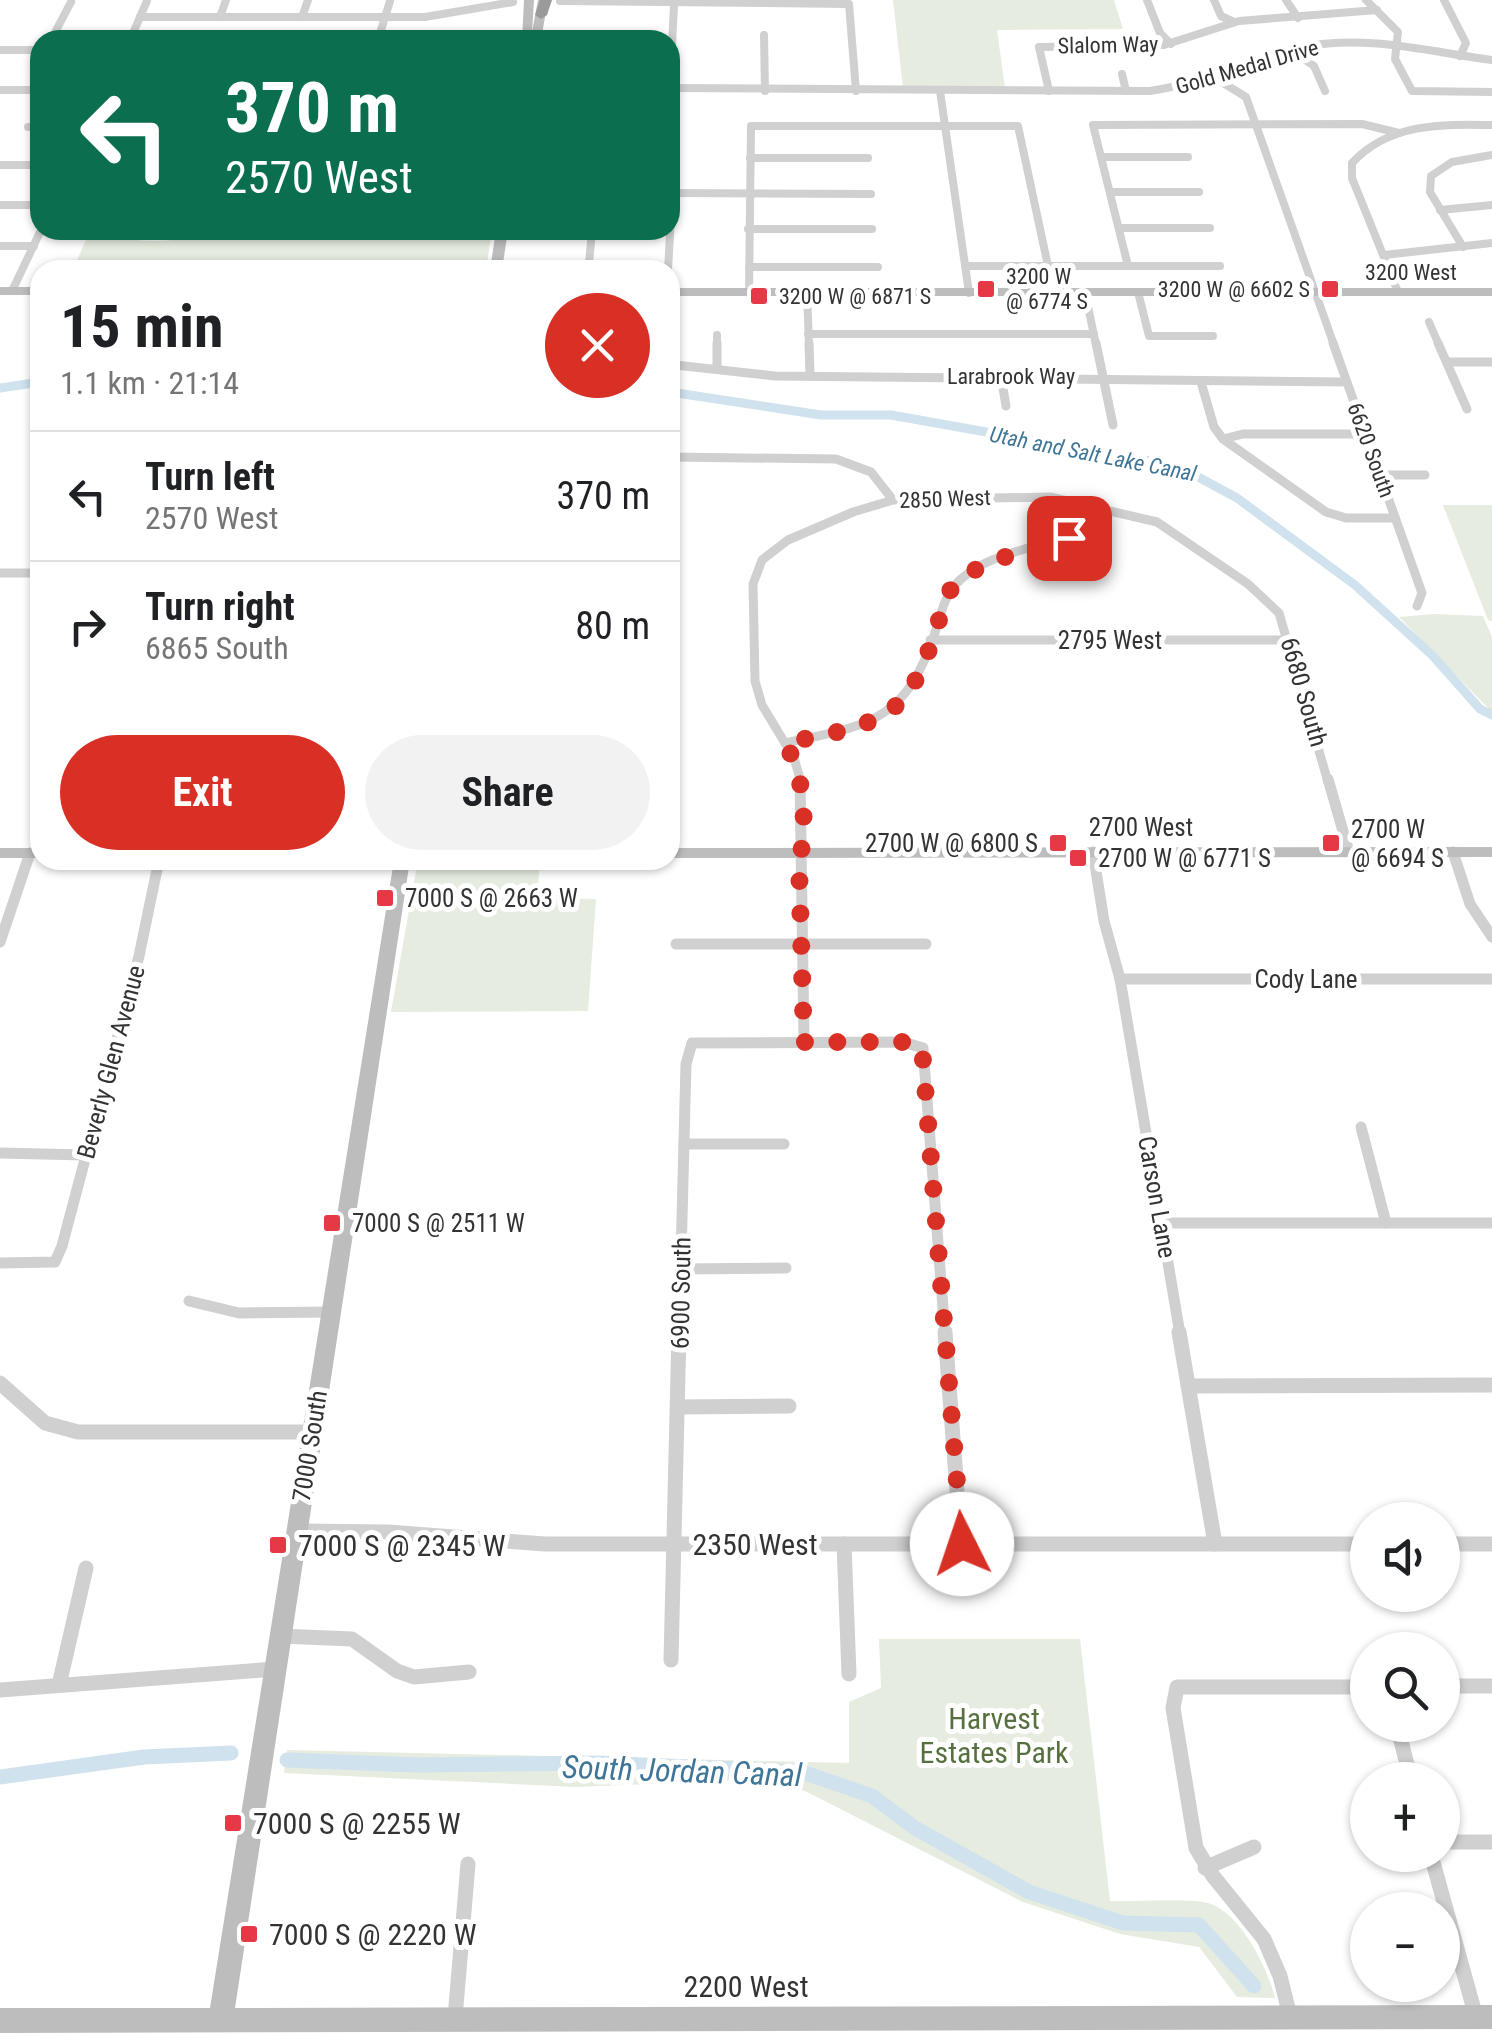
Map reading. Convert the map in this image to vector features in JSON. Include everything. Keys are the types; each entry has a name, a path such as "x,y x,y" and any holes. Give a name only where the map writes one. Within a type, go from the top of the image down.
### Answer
{"main road":[{"path":"528,30 529,0"},
{"path":"538,30 543,5"},
{"name":"3200 West","path":"680,292 1492,292"},
{"name":"2700 West","path":"680,853 1492,852"},
{"path":"0,853 30,853"},
{"name":"7000 South","path":"220,2026 400,870"},
{"name":"2200 West","path":"0,2021 220,2026 455,2018 1030,2026 1484,2017"}],"street":[{"path":"220,17 226,0"},
{"path":"302,17 308,0"},
{"path":"560,0 674,5 849,4 856,91"},
{"path":"1147,0 1160,33 1171,44"},
{"path":"1214,0 1222,16 1234,22"},
{"path":"1286,0 1298,18"},
{"path":"1366,0 1398,32 1394,58 1412,91 1492,92"},
{"path":"1444,0 1466,43 1460,56"},
{"path":"134,30 147,1"},
{"path":"381,30 390,1"},
{"path":"56,30 70,2"},
{"path":"140,17 433,17 513,2"},
{"path":"466,3 476,10"},
{"path":"673,30 674,5"},
{"name":"Slalom Way","path":"1049,91 1040,46 1171,44 1234,22 1377,10"},
{"path":"764,34 765,91"},
{"name":"Gold Medal Drive","path":"680,87 765,91 1172,89 1216,78 1290,50 1341,43 1396,44 1492,60"},
{"path":"0,50 30,50"},
{"path":"1290,50 1314,66 1325,91"},
{"path":"1122,74 1126,91"},
{"name":"6620 South","path":"1216,78 1240,91 1256,125 1422,593 1417,606"},
{"path":"0,90 30,87"},
{"path":"940,91 969,292"},
{"path":"1128,266 1093,124 1362,124 1399,133"},
{"path":"1398,292 1350,169 1363,152 1399,133 1425,125 1492,124"},
{"path":"749,292 751,126 1018,126 1048,266"},
{"path":"1463,246 1429,188 1431,176 1443,165 1464,158 1492,156"},
{"path":"1102,157 1188,157"},
{"path":"750,158 868,158"},
{"path":"0,165 30,165"},
{"path":"1110,192 1199,192"},
{"path":"680,194 870,194"},
{"path":"0,205 30,205"},
{"path":"1440,210 1492,206"},
{"path":"1119,228 1210,228"},
{"path":"748,229 872,229"},
{"path":"6,291 37,240"},
{"path":"1384,255 1492,243"},
{"path":"0,246 34,246"},
{"path":"965,266 1220,266"},
{"path":"748,267 878,267"},
{"path":"807,292 810,376"},
{"path":"1084,292 1114,425"},
{"path":"1138,292 1150,336 1213,336"},
{"path":"1429,322 1467,409"},
{"path":"808,334 1094,334"},
{"path":"717,335 717,369"},
{"path":"1447,362 1492,362"},
{"name":"Larabrook Way","path":"680,365 810,376 1346,382"},
{"path":"1000,376 1006,406"},
{"path":"1201,382 1214,427 1223,439 1326,512 1341,517 1396,518"},
{"path":"1223,439 1244,434 1365,434"},
{"path":"680,456 836,459 871,472 893,500"},
{"path":"1380,476 1425,475"},
{"name":"2850 West","path":"785,743 762,705 754,681 754,584 762,560 788,540 893,500 1032,496 1105,507 1166,527"},
{"path":"962,1544 922,1048 903,1042 804,1042 800,782 785,743 858,724 899,703 914,681 949,592 957,581 986,566 1069,538 1094,522 1105,507"},
{"name":"6680 South","path":"1166,527 1279,612 1349,852"},
{"path":"0,573 30,573"},
{"name":"2795 West","path":"930,640 1290,640"},
{"name":"Carson Lane","path":"1094,852 1106,930 1120,979 1214,1544"},
{"path":"1452,852 1470,904 1492,937"},
{"path":"0,942 30,866"},
{"name":"Beverly Glen Avenue","path":"0,1263 56,1262 139,956 158,870"},
{"path":"676,944 926,944"},
{"name":"Cody Lane","path":"1120,979 1492,978"},
{"name":"6900 South","path":"671,1660 686,1064 692,1043 804,1042"},
{"path":"1361,1126 1386,1223"},
{"path":"684,1144 784,1144"},
{"path":"0,1154 86,1155"},
{"path":"1161,1223 1492,1223"},
{"path":"682,1269 786,1268"},
{"path":"189,1301 222,1312 331,1312"},
{"path":"0,1384 45,1423 78,1432 312,1432"},
{"path":"1188,1386 1490,1386"},
{"path":"678,1406 789,1406"},
{"name":"2350 West","path":"297,1531 388,1532 528,1544 1350,1544"},
{"path":"844,1544 849,1674"},
{"path":"1460,1544 1492,1544"},
{"path":"59,1685 86,1568"},
{"path":"280,1636 352,1638 398,1671 414,1676 468,1672"},
{"path":"0,1690 275,1669"},
{"path":"1460,1686 1492,1686"},
{"path":"1272,2022 1280,1972 1262,1934 1205,1868 1189,1815 1173,1708 1177,1687 1350,1687"},
{"path":"1460,1842 1492,1842"},
{"path":"1205,1868 1254,1847"},
{"path":"455,2018 468,1864"},
{"path":"1437,1872 1484,2017"}],"green space":[{"path":"893,0 1114,0 1123,29 997,30 1005,88 903,88"},
{"path":"86,240 490,240 488,260 77,260"},
{"path":"1443,505 1492,505 1492,621 1488,620"},
{"path":"1483,616 1492,637 1492,712 1399,617"},
{"path":"416,870 539,870 537,898 596,899 588,1011 391,1012"},
{"name":"Harvest Estates Park","path":"879,1639 1080,1639 1110,1901 1191,1901 1222,1910 1252,1945 1275,1998 1237,1997 1199,1947 1120,1934 1023,1902 807,1792 772,1779 576,1787 284,1773 287,1750 849,1763 849,1702 881,1688"}],"waterway":[{"name":"Utah and Salt Lake Canal","path":"0,388 30,384"},
{"name":"Utah and Salt Lake Canal","path":"680,394 821,415 891,415 1178,466 1237,498 1355,585 1433,656 1480,709 1492,715"},
{"name":"South Jordan Canal","path":"0,1777 144,1757 231,1753"},
{"name":"South Jordan Canal","path":"287,1760 416,1765 598,1763 802,1772 872,1796 915,1828 1029,1892 1123,1923 1199,1925 1254,1986"}],"place":[{"name":"3200 W @ 6774 S","path":"986,289"},
{"name":"3200 W @ 6602 S","path":"1330,289"},
{"name":"3200 W @ 6871 S","path":"759,296"},
{"name":"2700 W @ 6800 S","path":"1058,843"},
{"name":"2700 W @ 6694 S","path":"1331,843"},
{"name":"2700 W @ 6771 S","path":"1078,858"},
{"name":"7000 S @ 2663 W","path":"385,898"},
{"name":"7000 S @ 2511 W","path":"332,1223"},
{"name":"7000 S @ 2345 W","path":"278,1545"},
{"name":"7000 S @ 2255 W","path":"233,1823"},
{"name":"7000 S @ 2220 W","path":"249,1934"}],"route":[{"path":"962,1544 922,1048 903,1042 804,1042 799,864 804,838 802,794 798,769 785,743 874,719 899,703 914,681 949,592 957,581 986,566 1069,538"}]}
